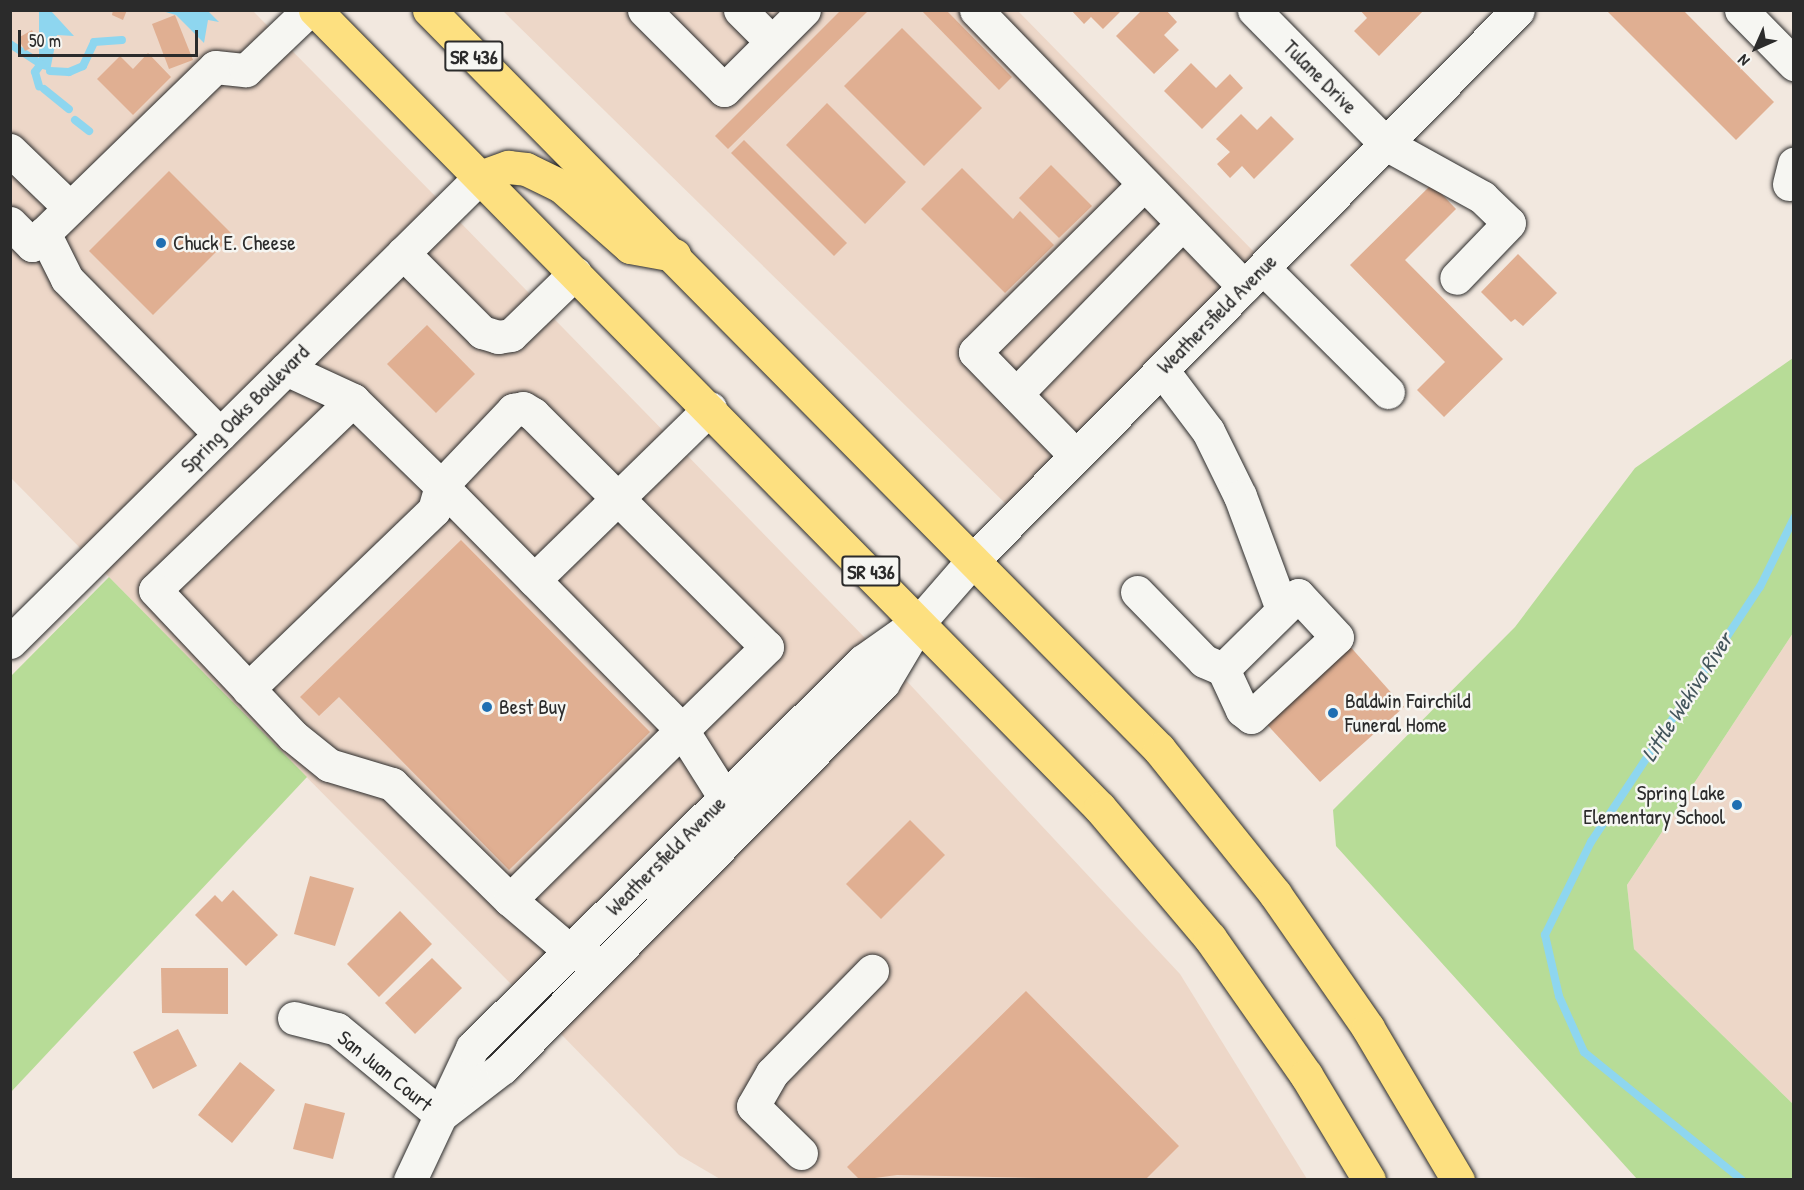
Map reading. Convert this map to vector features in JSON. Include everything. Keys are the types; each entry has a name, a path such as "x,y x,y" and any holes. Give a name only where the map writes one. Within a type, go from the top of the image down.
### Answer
{"main road":[{"name":"SR 436","path":"315,10 920,621 1100,808 1210,938 1306,1075 1369,1179"},
{"name":"SR 436","path":"429,10 975,558 1159,749 1275,894 1368,1028 1458,1179"},
{"path":"480,177 508,167 526,169 561,186 630,247 674,255"}],"street":[{"path":"10,223 32,245 215,67 246,70 309,10"},
{"path":"644,10 724,90 804,10"},
{"path":"741,10 772,42"},
{"path":"976,10 1182,224 1253,278 1388,392"},
{"name":"Tulane Drive","path":"1254,10 1386,144 1482,197 1509,223 1456,278"},
{"name":"Weathersfield Avenue","path":"441,1115 502,1068 735,829 883,682 920,621 975,558 1518,10"},
{"path":"1741,11 1749,10"},
{"path":"1741,11 1794,64"},
{"path":"10,150 70,208"},
{"name":"Spring Oaks Boulevard","path":"10,642 480,177"},
{"path":"1076,456 975,352 1144,184"},
{"path":"1016,394 1182,224"},
{"path":"44,233 67,279 220,434"},
{"path":"403,253 482,332 498,338 511,335 575,273"},
{"path":"286,369 353,400 682,730 724,798 735,829"},
{"path":"1162,370 1208,431 1240,496 1282,609"},
{"path":"353,400 154,590 249,689 329,765 392,784 510,900 570,951 603,965"},
{"path":"249,689 434,510 441,486 513,410 523,408 619,498 767,647 510,900"},
{"path":"534,580 710,408"},
{"path":"1137,592 1204,661 1223,669 1242,710 1251,717 1337,638 1298,595 1223,669"},
{"name":"Weathersfield Avenue","path":"410,1179 472,1048 863,661 920,621"},
{"path":"801,1153 753,1106 772,1073 872,971"},
{"name":"San Juan Court","path":"294,1017 337,1029 441,1115"}],"shaded area":[{"path":"10,11 253,11 439,200 84,552 11,478"},
{"path":"503,11 1018,11 1258,256 1009,507"},
{"path":"456,218 869,642 515,988 101,569"},
{"name":"Spring Lake Elementary School","path":"1793,633 1793,1104 1634,949 1627,885"},
{"path":"902,676 1180,974 1307,1179 720,1179 679,1155 557,1030"}],"green space":[{"path":"1793,358 1793,633 1627,885 1634,949 1793,1104 1793,1179 1637,1179 1336,846 1333,810 1515,627 1635,468"},
{"path":"109,577 307,777 11,1092 11,676"}],"water":[{"path":"39,11 51,11 74,36 57,35 50,71 39,68"},
{"path":"162,11 208,11 219,22 208,20 204,43 176,15"}],"building":[{"path":"113,10 127,10 123,20 112,15"},
{"path":"841,10 869,10 728,149 715,136"},
{"path":"921,10 946,10 1012,77 999,90"},
{"path":"1071,10 1122,10 1103,29 1091,17 1084,24"},
{"path":"1142,10 1166,10 1177,22 1164,35 1179,50 1154,74 1116,36"},
{"path":"1360,10 1424,10 1379,56 1354,31 1367,18"},
{"path":"1606,10 1683,10 1774,102 1736,140"},
{"path":"175,15 193,60 169,69 152,24"},
{"path":"902,28 982,108 924,166 844,86"},
{"path":"32,30 39,44 25,51 18,38"},
{"path":"148,53 171,77 133,115 97,79 120,56 133,69"},
{"path":"1191,63 1216,88 1230,74 1243,88 1202,129 1164,91"},
{"path":"827,103 906,182 865,224 786,145"},
{"path":"1241,114 1257,130 1271,116 1294,139 1254,179 1242,166 1230,178 1217,164 1230,152 1216,139"},
{"path":"744,140 847,243 834,256 731,153"},
{"path":"1051,165 1092,206 1059,238 1019,198"},
{"path":"962,168 1013,219 1020,211 1054,245 1005,293 921,209"},
{"name":"Chuck E. Cheese","path":"169,171 233,235 153,315 89,251"},
{"path":"1432,184 1456,209 1405,260 1503,359 1444,417 1417,390 1445,362 1350,265"},
{"path":"1518,254 1557,293 1523,326 1515,319 1511,322 1481,292"},
{"path":"427,325 475,374 436,413 387,364"},
{"name":"Best Buy","path":"461,540 650,732 509,870 339,697 319,716 300,697"},
{"name":"Baldwin Fairchild Funeral Home","path":"1347,643 1404,707 1320,782 1262,719"},
{"path":"910,820 945,855 881,919 846,884"},
{"path":"310,876 354,888 335,946 294,934"},
{"path":"233,890 278,935 246,966 195,915 215,895 222,902"},
{"path":"400,911 432,944 379,997 347,964"},
{"path":"432,958 462,988 415,1034 385,1003"},
{"path":"161,968 228,968 228,1014 162,1013"},
{"path":"1026,991 1179,1146 1145,1180 897,1175 860,1180 847,1167"},
{"path":"178,1029 197,1066 153,1089 133,1052"},
{"path":"240,1062 275,1090 232,1143 198,1115"},
{"path":"305,1103 345,1113 333,1159 293,1149"}],"waterway":[{"path":"50,71 69,72 83,66 94,42 122,40"},
{"path":"10,44 41,64 35,72 39,86"},
{"path":"44,89 69,109"},
{"path":"75,120 89,131"},
{"name":"Little Wekiva River","path":"1742,1180 1584,1052 1559,996 1545,935 1591,842 1760,587 1794,518"}],"place":[{"name":"Chuck E. Cheese","path":"161,243"},
{"name":"Best Buy","path":"487,707"},
{"name":"Baldwin Fairchild Funeral Home","path":"1333,713"},
{"name":"Spring Lake Elementary School","path":"1737,805"}]}
